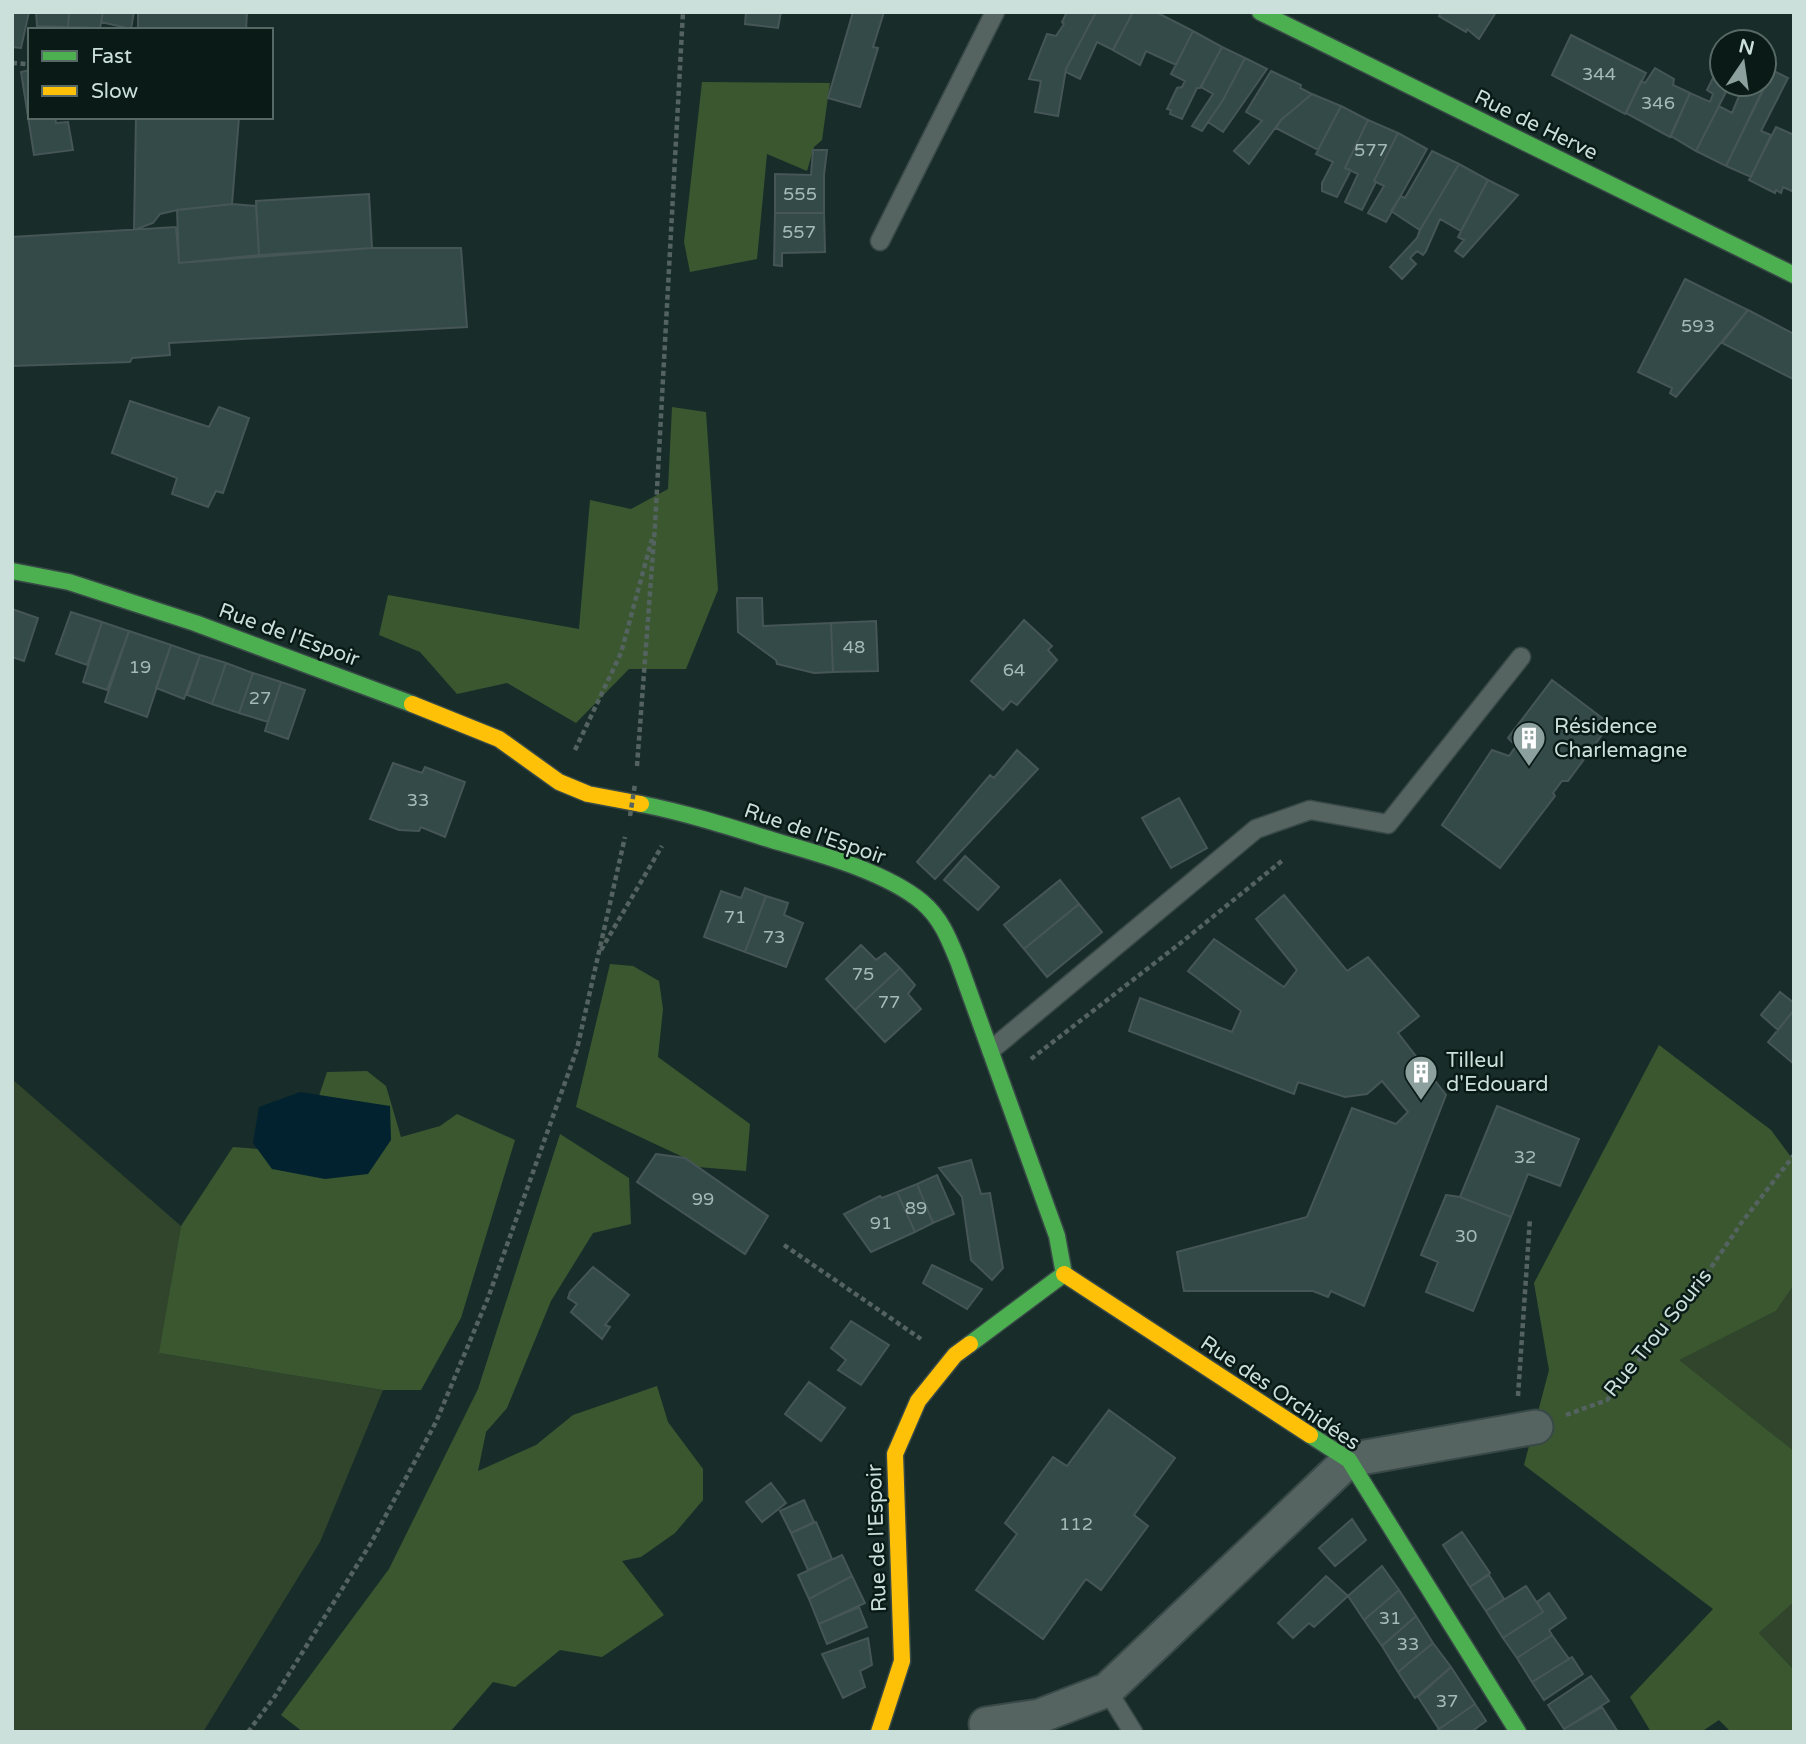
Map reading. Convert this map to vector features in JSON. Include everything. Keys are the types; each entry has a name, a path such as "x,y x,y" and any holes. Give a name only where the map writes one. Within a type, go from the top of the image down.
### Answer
{"street":[{"name":"Rue de Herve","path":"1260,12 1794,275"},
{"name":"Rue de l'Espoir","path":"12,571 82,586 195,623 354,681 499,739 559,782 588,794 682,812 832,858 889,882 922,902 941,922 991,1050 1057,1236 1064,1274 951,1360 918,1401 895,1454 902,1661 879,1732"},
{"name":"Rue des Orchidées","path":"1064,1274 1349,1460 1518,1732"},
{"path":"986,1724 1040,1716 1107,1690 1349,1460 1526,1428"}],"lane":[{"path":"880,242 995,12"},
{"path":"991,1050 1256,829 1310,810 1388,824 1521,657"},
{"path":"1107,1690 1133,1732"}],"path":[{"path":"248,1732 275,1696 371,1544 436,1422 488,1298 577,1049 635,785 655,526 683,12"},
{"path":"12,63 26,64"},
{"path":"559,782 621,653 655,526"},
{"path":"598,954 682,812"},
{"path":"1002,1080 1178,946 1283,860"},
{"name":"Rue Trou Souris","path":"1526,1428 1607,1400 1697,1288 1742,1222 1794,1155"},
{"path":"1526,1428 1530,1219"},
{"path":"784,1245 951,1360"}],"green space":[{"path":"702,82 830,83 822,140 814,147 807,171 767,154 757,259 690,272 684,242"},
{"path":"672,407 706,412 718,590 686,669 629,669 576,723 507,683 457,694 420,652 379,635 388,595 579,629 590,500 631,509 668,489"},
{"path":"610,964 633,966 659,981 663,1009 658,1057 750,1124 746,1171 698,1167 685,1158 576,1107"},
{"path":"1659,1045 1771,1130 1794,1161 1794,1285 1776,1311 1679,1360 1794,1451 1794,1602 1759,1633 1794,1670 1794,1732 1731,1732 1719,1720 1701,1732 1651,1732 1630,1697 1713,1609 1524,1465 1549,1370 1534,1283"},
{"path":"367,1071 386,1086 401,1137 440,1126 457,1114 515,1140 461,1318 421,1390 383,1390 159,1353 181,1226 233,1147 284,1151 307,1132 327,1072"},
{"path":"12,1079 181,1226 160,1353 383,1390 320,1542 203,1732 12,1732"},
{"path":"560,1134 629,1178 631,1224 593,1233 551,1301 507,1408 486,1432 478,1471 536,1445 573,1415 657,1386 668,1422 703,1469 703,1500 675,1533 641,1557 622,1561 664,1615 602,1657 560,1650 515,1687 493,1682 450,1732 303,1732 281,1715 389,1569 478,1389"},
{"path":"1794,1285 1794,1451 1678,1360 1776,1311"},
{"path":"1794,1602 1794,1670 1759,1633"}],"water":[{"path":"300,1092 390,1106 391,1140 368,1174 325,1179 272,1169 253,1143 259,1107"}],"building":[{"path":"12,12 29,12 21,48 12,47"},
{"path":"36,12 69,12 68,27 37,26"},
{"path":"69,12 103,12 100,28 68,27"},
{"path":"103,12 134,12 131,28 101,22"},
{"path":"138,12 247,12 246,28 138,28"},
{"path":"746,12 781,12 778,28 745,24"},
{"path":"853,12 884,12 873,47 878,48 860,107 828,98"},
{"path":"1067,12 1096,12 1066,69 1058,116 1035,112 1041,81 1029,79 1047,34 1056,36 1064,24 1062,22"},
{"path":"1096,12 1133,12 1113,50 1097,42 1080,79 1066,72 1066,69"},
{"path":"1133,12 1156,12 1193,31 1176,65 1146,51 1140,65 1113,50"},
{"path":"1441,12 1496,12 1479,39 1467,29 1466,32 1439,16"},
{"path":"1193,31 1222,47 1182,119 1170,114 1171,110 1167,109 1177,88 1182,87 1185,81 1171,74"},
{"path":"1571,35 1646,73 1625,114 1552,75"},
{"path":"1222,47 1245,58 1223,100 1202,131 1192,126 1213,94 1201,87"},
{"path":"1245,58 1267,69 1223,132 1208,122"},
{"path":"1655,68 1674,79 1673,85 1690,93 1670,137 1626,113 1641,81 1645,83"},
{"path":"28,70 28,117 21,72"},
{"path":"1271,71 1301,85 1300,88 1312,94 1281,120 1249,164 1234,151 1262,121 1246,112"},
{"path":"1778,73 1788,78 1778,98"},
{"path":"1690,93 1710,102 1712,98 1723,98 1696,151 1671,136"},
{"path":"1312,94 1341,106 1318,150 1276,128 1281,120"},
{"path":"1738,98 1759,98 1726,166 1696,151 1719,106 1732,113"},
{"path":"1759,98 1778,98 1761,131 1771,135 1751,177 1726,166"},
{"path":"1341,106 1368,120 1345,168 1351,170 1337,197 1322,191 1322,183 1333,162 1316,154"},
{"path":"28,119 68,122 73,150 34,155"},
{"path":"136,119 239,119 232,204 160,214 153,223 134,230"},
{"path":"1368,120 1398,133 1362,210 1345,202 1358,174 1345,168"},
{"path":"1776,127 1794,135 1794,192 1783,187 1781,193 1776,190 1775,193 1749,180"},
{"path":"1398,133 1427,149 1386,222 1368,213 1384,186 1374,181"},
{"path":"813,150 827,150 824,213 775,213 775,174 811,175"},
{"path":"1432,151 1459,164 1420,230 1391,211 1401,196 1405,198"},
{"path":"1459,164 1488,180 1461,231 1440,219 1426,251 1423,255 1417,251 1410,258 1416,264 1402,279 1390,267 1417,238"},
{"path":"1488,180 1518,195 1463,257 1455,251 1464,240 1458,237"},
{"path":"369,194 372,248 259,255 256,201"},
{"path":"232,204 256,206 259,255 179,263 177,210"},
{"path":"775,213 824,213 825,252 782,253 782,266 774,265"},
{"path":"176,227 179,263 372,248 461,248 467,327 169,343 170,355 132,358 130,362 12,366 12,237"},
{"path":"1685,279 1748,310 1676,397 1670,393 1672,388 1638,372"},
{"path":"1748,310 1794,334 1793,379 1722,343"},
{"path":"130,401 209,427 219,407 249,418 223,493 216,491 208,507 172,494 177,478 112,453"},
{"path":"737,598 762,598 763,626 831,623 833,672 814,673 777,664 776,660 738,632"},
{"path":"12,609 38,618 24,661 12,657"},
{"path":"71,612 102,622 87,665 56,654"},
{"path":"1024,620 1052,646 1048,650 1057,660 1017,705 1011,701 1003,710 971,681"},
{"path":"876,621 878,671 833,672 831,623"},
{"path":"102,622 129,631 107,690 83,682"},
{"path":"129,631 171,645 147,717 105,702"},
{"path":"171,645 200,655 184,699 156,688"},
{"path":"200,655 226,663 212,704 187,695"},
{"path":"226,663 253,673 239,713 212,704"},
{"path":"253,673 281,682 268,722 239,713"},
{"name":"Résidence Charlemagne","path":"1552,680 1610,724 1568,781 1562,781 1553,793 1555,796 1500,868 1442,825 1492,750 1509,756 1516,746 1508,738"},
{"path":"281,682 305,690 288,739 265,731"},
{"path":"1017,750 1038,769 935,879 917,862 990,775 994,778"},
{"path":"393,763 422,773 425,767 465,782 445,837 421,827 419,831 399,830 370,819"},
{"path":"1179,798 1207,848 1171,868 1142,818"},
{"path":"965,856 999,887 978,910 944,880"},
{"path":"1060,880 1079,904 1024,949 1004,925"},
{"path":"745,888 766,896 745,952 704,937 721,891 741,898"},
{"name":"Tilleul d'Edouard","path":"1284,895 1347,971 1368,957 1419,1016 1398,1033 1446,1095 1364,1306 1331,1291 1328,1297 1313,1291 1184,1291 1177,1252 1307,1217 1352,1108 1396,1124 1408,1112 1382,1081 1367,1094 1345,1097 1298,1082 1294,1094 1129,1031 1140,998 1232,1032 1241,1011 1188,971 1214,939 1284,987 1297,970 1256,919"},
{"path":"766,896 788,903 784,915 803,923 786,967 745,952"},
{"path":"1079,904 1102,932 1047,977 1024,949"},
{"path":"861,945 876,960 885,953 900,968 855,1010 826,979"},
{"path":"900,968 915,985 908,994 921,1009 885,1042 855,1010"},
{"path":"1780,992 1794,1003 1794,1010 1778,1030 1761,1015"},
{"path":"1794,1010 1794,1064 1768,1042"},
{"path":"1497,1106 1579,1139 1560,1186 1528,1174 1511,1217 1460,1197"},
{"path":"656,1154 685,1158 768,1216 745,1254 637,1182"},
{"path":"971,1160 981,1194 990,1193 1003,1268 992,1280 971,1260 962,1197 939,1168"},
{"path":"937,1175 954,1214 933,1223 917,1184"},
{"path":"917,1184 933,1223 915,1232 897,1192"},
{"path":"897,1192 915,1232 871,1252 844,1214 880,1196 882,1198"},
{"path":"1446,1195 1460,1197 1511,1217 1473,1311 1426,1292 1438,1262 1421,1255"},
{"path":"932,1265 982,1289 967,1309 923,1283"},
{"path":"593,1267 629,1295 605,1325 610,1327 602,1339 571,1312 577,1304 568,1298 570,1292"},
{"path":"851,1321 889,1345 861,1385 838,1370 846,1360 831,1348"},
{"path":"809,1382 845,1408 821,1441 785,1414"},
{"path":"1109,1410 1175,1458 1134,1515 1148,1526 1101,1590 1086,1579 1043,1639 976,1590 1017,1534 1005,1523 1053,1457 1067,1466"},
{"path":"771,1483 786,1503 762,1522 746,1502"},
{"path":"804,1500 814,1522 791,1533 780,1511"},
{"path":"1352,1519 1366,1540 1335,1566 1319,1548"},
{"path":"816,1522 832,1559 808,1570 791,1533"},
{"path":"1462,1532 1490,1573 1470,1587 1443,1545"},
{"path":"842,1555 852,1576 809,1599 798,1575"},
{"path":"1382,1566 1399,1590 1364,1620 1348,1596"},
{"path":"1489,1575 1504,1599 1486,1611 1470,1587"},
{"path":"852,1576 865,1603 819,1624 809,1599"},
{"path":"1326,1576 1348,1596 1314,1627 1309,1623 1293,1638 1278,1623"},
{"path":"1526,1586 1543,1612 1503,1638 1486,1611"},
{"path":"1399,1590 1416,1616 1382,1646 1364,1620"},
{"path":"1549,1593 1566,1618 1549,1630 1552,1635 1517,1658 1503,1638 1543,1612 1537,1602"},
{"path":"859,1607 867,1627 827,1644 819,1624"},
{"path":"1416,1616 1433,1643 1398,1672 1382,1646"},
{"path":"1552,1635 1569,1659 1532,1682 1517,1658"},
{"path":"868,1638 872,1665 860,1671 865,1687 843,1698 822,1654"},
{"path":"1433,1643 1451,1667 1415,1698 1398,1672"},
{"path":"1572,1657 1583,1674 1544,1700 1532,1682"},
{"path":"1451,1667 1475,1704 1439,1729 1418,1697"},
{"path":"1591,1676 1609,1701 1564,1729 1548,1705"},
{"path":"1475,1704 1486,1721 1471,1732 1435,1732"},
{"path":"1602,1707 1618,1732 1566,1732 1564,1729"}],"traffic: fast":[{"path":"1260,12 1794,275"},
{"path":"12,571 69,582 195,623 412,704"},
{"path":"641,804 708,821 852,865 907,891 929,908 944,929 958,961 1057,1236 1064,1274"},
{"path":"970,1344 1064,1274"},
{"path":"1310,1435 1349,1460 1518,1732"}],"traffic: slow":[{"path":"412,704 499,739 559,782 588,794 641,804"},
{"path":"1064,1274 1310,1435"},
{"path":"879,1732 902,1661 895,1454 918,1401 955,1355 970,1344"}],"place":[{"name":"Résidence Charlemagne","path":"1529,768"},
{"name":"Tilleul d'Edouard","path":"1421,1102"}]}
